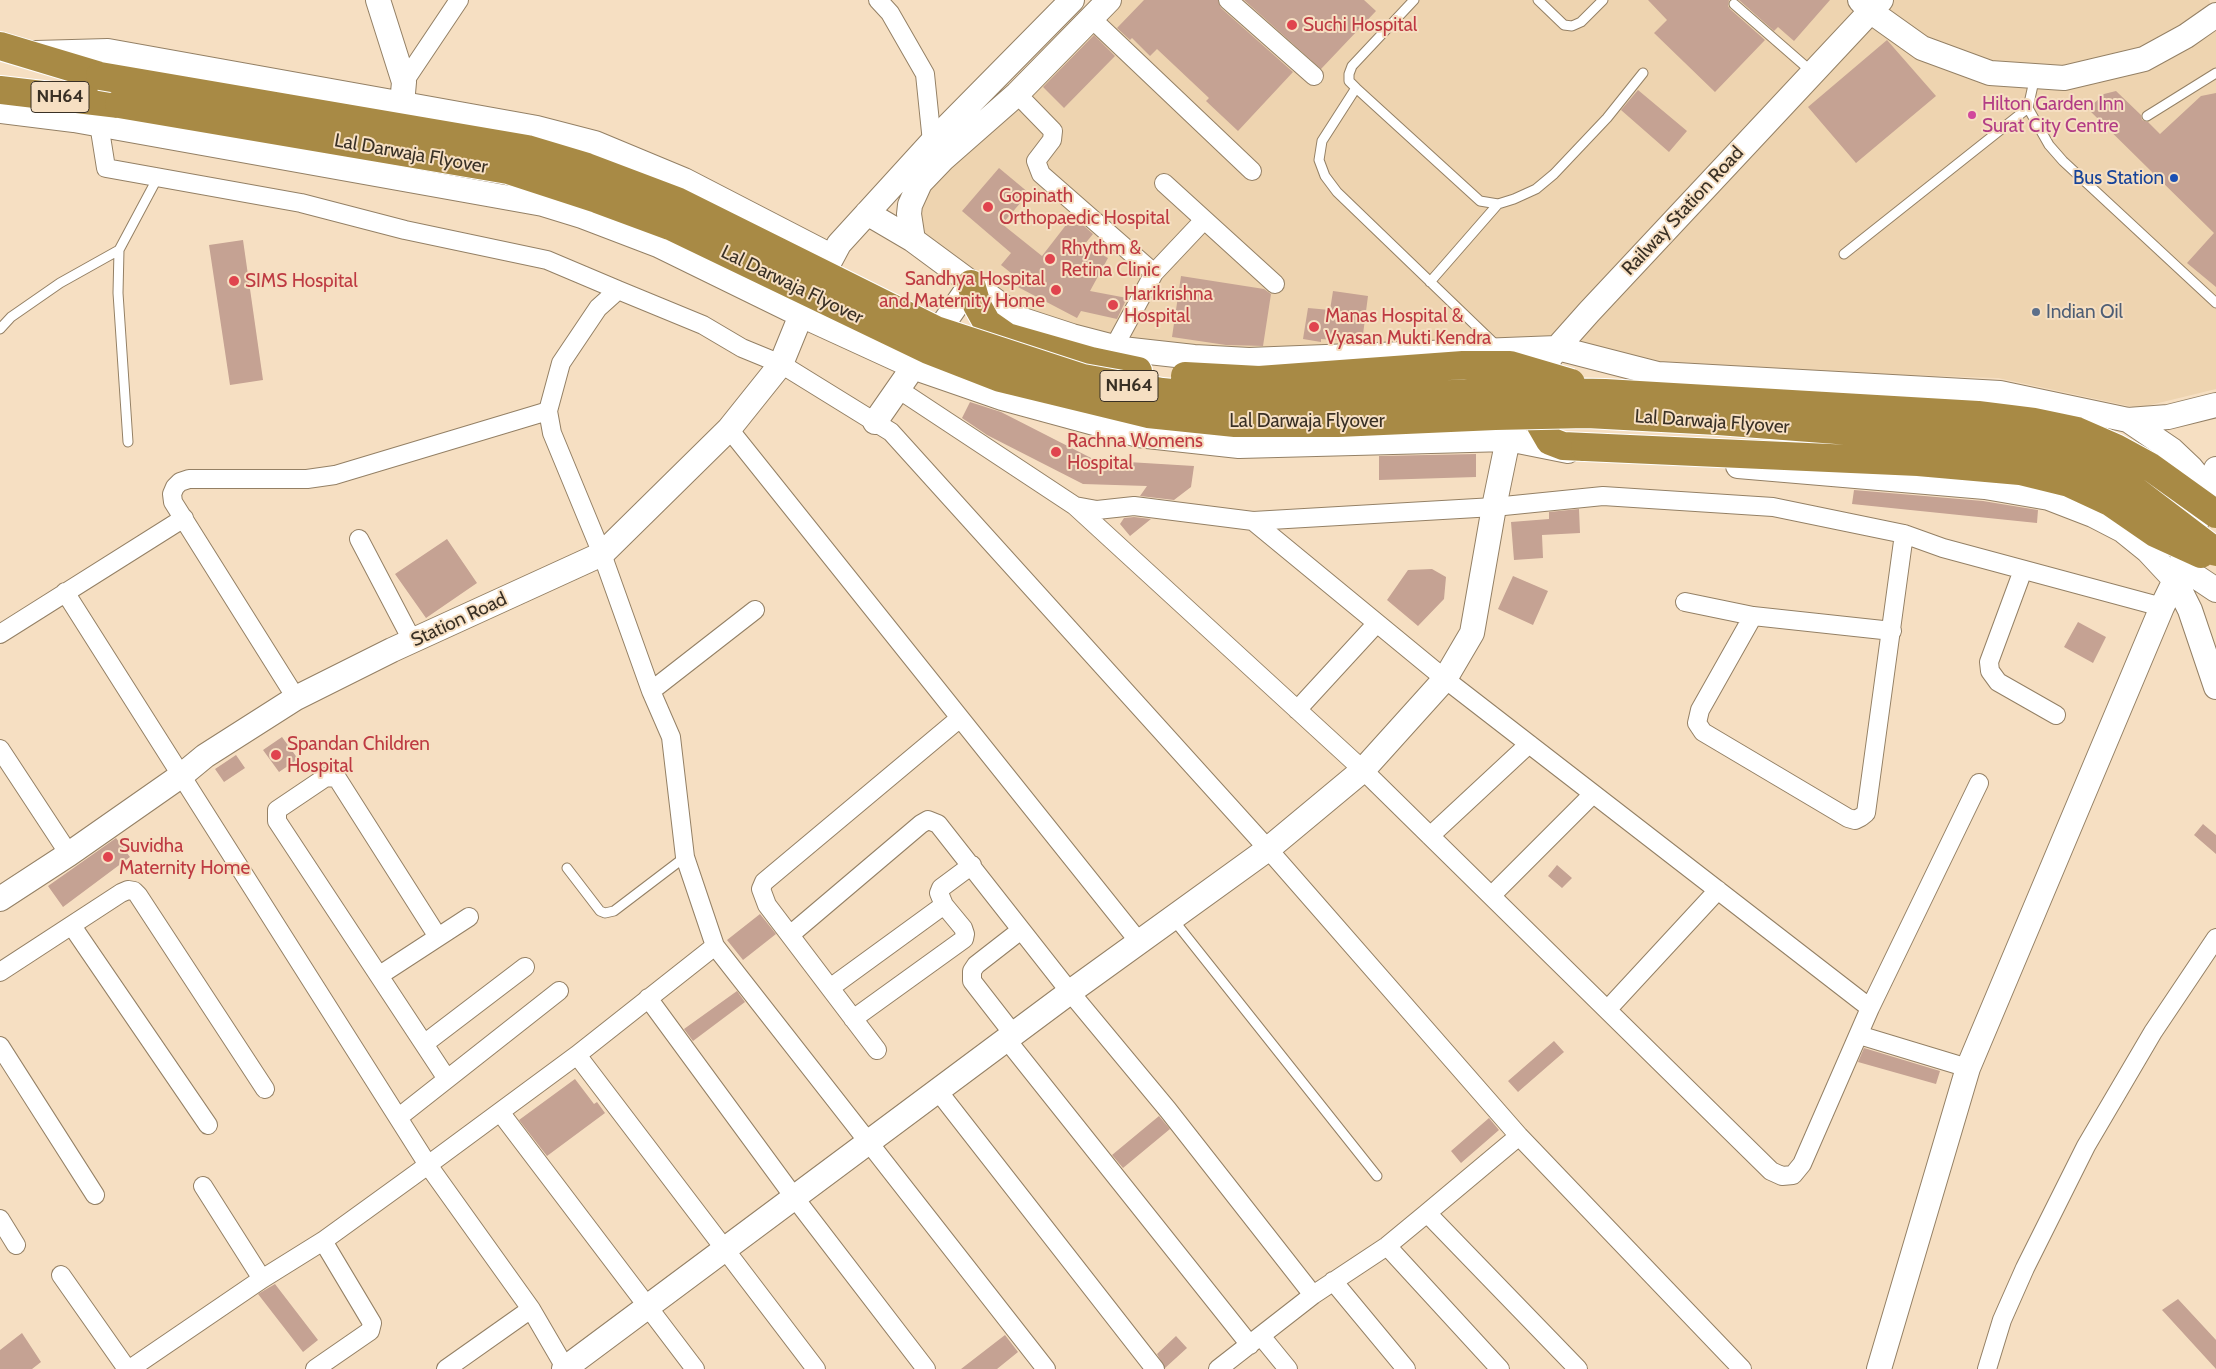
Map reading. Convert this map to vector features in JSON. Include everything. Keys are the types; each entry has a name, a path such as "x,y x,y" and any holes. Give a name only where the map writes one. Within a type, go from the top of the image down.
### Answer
{"highway":[{"name":"NH64","path":"0,46 27,54"},
{"name":"Lal Darwaja Flyover","path":"27,54 100,76 527,149 570,162 677,201 936,330 1083,378 1162,392 1242,400 1341,401 1500,392 1605,393 1978,415 2034,422 2077,431 2116,448 2149,466 2213,490"},
{"name":"Lal Darwaja Flyover","path":"0,90 119,104 508,170 597,199 670,226 928,350 1000,378 1148,414 1235,423 1338,423 1587,414 1718,421 2021,444 2071,455 2121,480 2216,552"},
{"path":"971,284 987,323 1007,337 1091,362 1138,372 1258,380 1463,365 1510,365 1605,393"},
{"path":"1536,376 1535,403 1539,422 1543,432 1550,441 1563,446 1918,462 2020,471 2069,482 2110,502 2155,533 2216,561"}],"street":[{"path":"378,0 403,93"},
{"path":"403,93 459,0"},
{"path":"878,0 890,13 925,74 932,142"},
{"name":"Station Road","path":"0,899 69,854 182,775 205,756 296,698 602,554 729,429 781,364 801,315 839,244 932,142 1072,0"},
{"path":"913,240 909,214 910,205 920,183 943,159 1017,94 1109,0"},
{"path":"1228,0 1314,76"},
{"path":"1871,4 1922,48 1990,73 2064,78 2144,59 2186,36 2216,14"},
{"name":"Railway Station Road","path":"565,1369 725,1247 1070,992 1268,849 1363,770 1445,679 1472,633 1508,438 1526,405 1536,376 1557,348 1812,72 1871,4"},
{"path":"1091,18 1252,171"},
{"path":"27,54 108,51 403,93 595,143 684,180 831,256"},
{"path":"1017,94 1053,131 1052,140 1036,161 1041,174 1154,273"},
{"path":"0,112 99,124 558,208 658,245 913,367 1002,398 1138,435 1239,446 1508,438 1577,453 1985,487 2049,498 2093,515 2122,530 2178,573 2216,590"},
{"path":"99,124 106,168 301,203 405,230 547,260 703,325 742,348 781,364 891,432 1268,849 1519,1136 1742,1369"},
{"path":"558,208 551,189 552,168 558,153 574,139"},
{"path":"593,220 618,202 628,190 631,178 626,156"},
{"path":"1164,184 1274,284"},
{"path":"867,213 913,240 1020,318 1072,336 1114,347 1194,357 1249,360 1557,348 1658,374 2000,394 2128,420 2168,417 2216,405"},
{"path":"1114,347 1154,273 1204,220"},
{"path":"875,422 971,284"},
{"path":"618,290 598,308 561,363 548,411 552,433 602,554 651,690 671,738 685,857 715,946 1046,1369"},
{"path":"898,389 1075,506 1363,770 1771,1171 1782,1176 1793,1175 1802,1164 1870,1008 1980,782"},
{"path":"296,698 173,502 172,494 175,487 180,482 189,479 307,479 335,475 548,411"},
{"path":"1879,1369 1968,1068 2213,490 2172,450 2128,420"},
{"path":"729,429 1140,943"},
{"path":"1075,506 1097,510 1134,506 1157,507 1253,521 1494,507 1603,496 1763,506 1869,525 1904,534 1943,548 2162,607"},
{"path":"0,634 184,518"},
{"path":"1253,521 1445,679 1870,1008"},
{"path":"1752,616 1700,710 1697,723 1703,732 1848,818 1855,820 1866,813 1904,534"},
{"path":"359,540 413,642"},
{"path":"2023,570 1989,662 1990,671 1998,682 2056,715"},
{"path":"2178,573 2216,687"},
{"path":"65,592 428,1165 531,1309 565,1369"},
{"path":"1685,602 1752,616 1892,631"},
{"path":"651,690 755,610"},
{"path":"1297,710 1377,623"},
{"path":"877,1050 767,905 761,889 764,882 960,718"},
{"path":"1430,836 1529,744"},
{"path":"0,749 6,772 69,854"},
{"path":"438,937 337,778 326,777 280,806 277,810 277,821 380,975 447,1080"},
{"path":"1492,896 1593,794"},
{"path":"790,935 921,824 928,820 938,824 1070,992 1168,1110 1313,1295"},
{"path":"853,1019 964,939 963,928 940,897 941,888 972,866"},
{"path":"0,972 128,890 138,895 265,1090"},
{"path":"1607,1010 1718,890"},
{"path":"830,988 944,904"},
{"path":"380,975 468,917"},
{"path":"72,926 208,1125"},
{"path":"1021,930 976,965 972,971 972,981 1010,1037 1255,1340 1288,1369"},
{"path":"1987,1369 2002,1320 2025,1268 2086,1146 2153,1032 2216,938"},
{"path":"61,1275 128,1369 262,1279 323,1241 577,1055 715,946"},
{"path":"424,1044 525,967"},
{"path":"398,1117 559,992"},
{"path":"648,998 794,1197 926,1369"},
{"path":"1859,1034 1968,1068"},
{"path":"0,1046 95,1195"},
{"path":"577,1055 816,1369"},
{"path":"938,1091 1154,1369"},
{"path":"500,1112 695,1369"},
{"path":"1218,1369 1313,1295 1387,1246 1519,1136"},
{"path":"203,1186 262,1279"},
{"path":"1427,1213 1578,1369"},
{"path":"0,1219 16,1245"},
{"path":"315,1369 340,1362 370,1331 372,1323 323,1241"},
{"path":"1387,1246 1500,1369"},
{"path":"1333,1281 1406,1369"},
{"path":"446,1369 531,1309"}],"lane":[{"path":"1538,0 1564,25 1572,26 1581,22 1603,0"},
{"path":"1411,1 1352,66 1348,74 1349,81 1480,200 1498,204 1536,189 1554,174 1606,118 1643,73"},
{"path":"1734,4 1812,72"},
{"path":"2147,116 2216,73"},
{"path":"1844,254 2028,108 2035,76"},
{"path":"1356,88 1322,141 1319,160 1325,176 1337,192 1502,350"},
{"path":"2028,108 2049,145 2064,161 2216,303"},
{"path":"128,442 118,293 120,250 158,177"},
{"path":"1430,282 1498,204"},
{"path":"0,329 11,317 60,283 120,250"},
{"path":"567,868 600,911 605,913 614,911 685,857"},
{"path":"1172,918 1378,1176"}],"shaded area":[{"path":"1112,0 2209,0 2216,17 2216,389 2138,408 1998,378 1659,367 1569,345 1244,354 1123,345 1023,313 916,235 924,183"}],"building":[{"path":"1144,0 1218,0 1221,8 1293,72 1238,131 1206,101 1209,98 1157,49 1150,56 1132,38 1130,40 1117,28"},
{"path":"1244,0 1364,0 1376,11 1321,69"},
{"path":"1648,0 1729,0 1728,6 1730,9 1765,40 1715,92 1654,33 1667,20"},
{"path":"1739,0 1830,0 1794,41 1778,27 1774,31"},
{"path":"1094,35 1115,56 1064,108 1043,87"},
{"path":"1887,40 1936,96 1856,163 1808,107"},
{"path":"1638,90 1687,131 1669,152 1621,110"},
{"path":"2116,91 2141,115 2142,120 2148,122 2160,134 2201,96 2216,93 2216,287 2187,263 2214,233 2088,109 2104,94"},
{"path":"999,168 1029,193 1002,224 1042,256 1073,216 1093,234 1084,245 1108,258 1090,291 1127,298 1117,319 1081,311 1077,318 1016,286 1020,280 1001,265 1011,253 962,211"},
{"path":"243,240 263,380 230,385 209,245"},
{"path":"1181,276 1264,289 1271,294 1263,346 1226,345 1172,337"},
{"path":"1333,291 1368,296 1362,342 1321,339 1321,342 1303,339 1308,308 1330,310"},
{"path":"970,402 1001,412 1095,460 1194,466 1191,487 1174,500 1140,496 1147,486 1083,484 987,435 962,418"},
{"path":"1476,454 1476,477 1379,480 1379,456"},
{"path":"1854,490 1983,501 2038,510 2037,523 1852,504"},
{"path":"1579,509 1580,533 1542,535 1543,558 1514,560 1511,522 1549,519 1549,512"},
{"path":"1124,518 1151,519 1130,536 1120,524"},
{"path":"447,539 477,583 426,618 395,574"},
{"path":"1432,569 1446,577 1444,599 1418,626 1387,600 1408,570"},
{"path":"1513,576 1548,591 1533,625 1498,609"},
{"path":"2078,622 2106,637 2093,663 2064,647"},
{"path":"282,737 298,759 279,772 263,750"},
{"path":"236,755 245,768 224,782 215,769"},
{"path":"2203,824 2216,835 2216,854 2194,835"},
{"path":"116,838 130,857 63,907 48,886"},
{"path":"1557,865 1572,878 1562,888 1548,876"},
{"path":"760,914 776,934 743,960 727,940"},
{"path":"737,991 745,1002 693,1041 684,1029"},
{"path":"1554,1041 1564,1052 1518,1092 1508,1081"},
{"path":"1864,1048 1940,1071 1936,1084 1858,1062"},
{"path":"575,1079 594,1104 597,1102 605,1113 547,1156 519,1120"},
{"path":"1159,1116 1170,1129 1123,1168 1112,1155"},
{"path":"1489,1118 1499,1130 1461,1163 1451,1151"},
{"path":"275,1284 318,1340 303,1352 258,1294"},
{"path":"2178,1299 2216,1340 2216,1369 2162,1310"},
{"path":"22,1333 41,1362 32,1369 0,1369 0,1350"},
{"path":"1005,1335 1018,1352 997,1369 961,1369"},
{"path":"1176,1336 1187,1348 1165,1368 1157,1354"}],"place":[{"name":"Suchi Hospital","path":"1292,25"},
{"name":"Hilton Garden Inn Surat City Centre","path":"1972,115"},
{"name":"Bus Station","path":"2174,178"},
{"name":"Gopinath Orthopaedic Hospital","path":"988,207"},
{"name":"Rhythm & Retina Clinic","path":"1050,259"},
{"name":"SIMS Hospital","path":"234,281"},
{"name":"Sandhya Hospital and Maternity Home","path":"1056,290"},
{"name":"Harikrishna Hospital","path":"1113,305"},
{"name":"Indian Oil","path":"2036,312"},
{"name":"Manas Hospital & Vyasan Mukti Kendra","path":"1314,327"},
{"name":"Rachna Womens Hospital","path":"1056,452"},
{"name":"Spandan Children Hospital","path":"276,755"},
{"name":"Suvidha Maternity Home","path":"108,857"}]}
